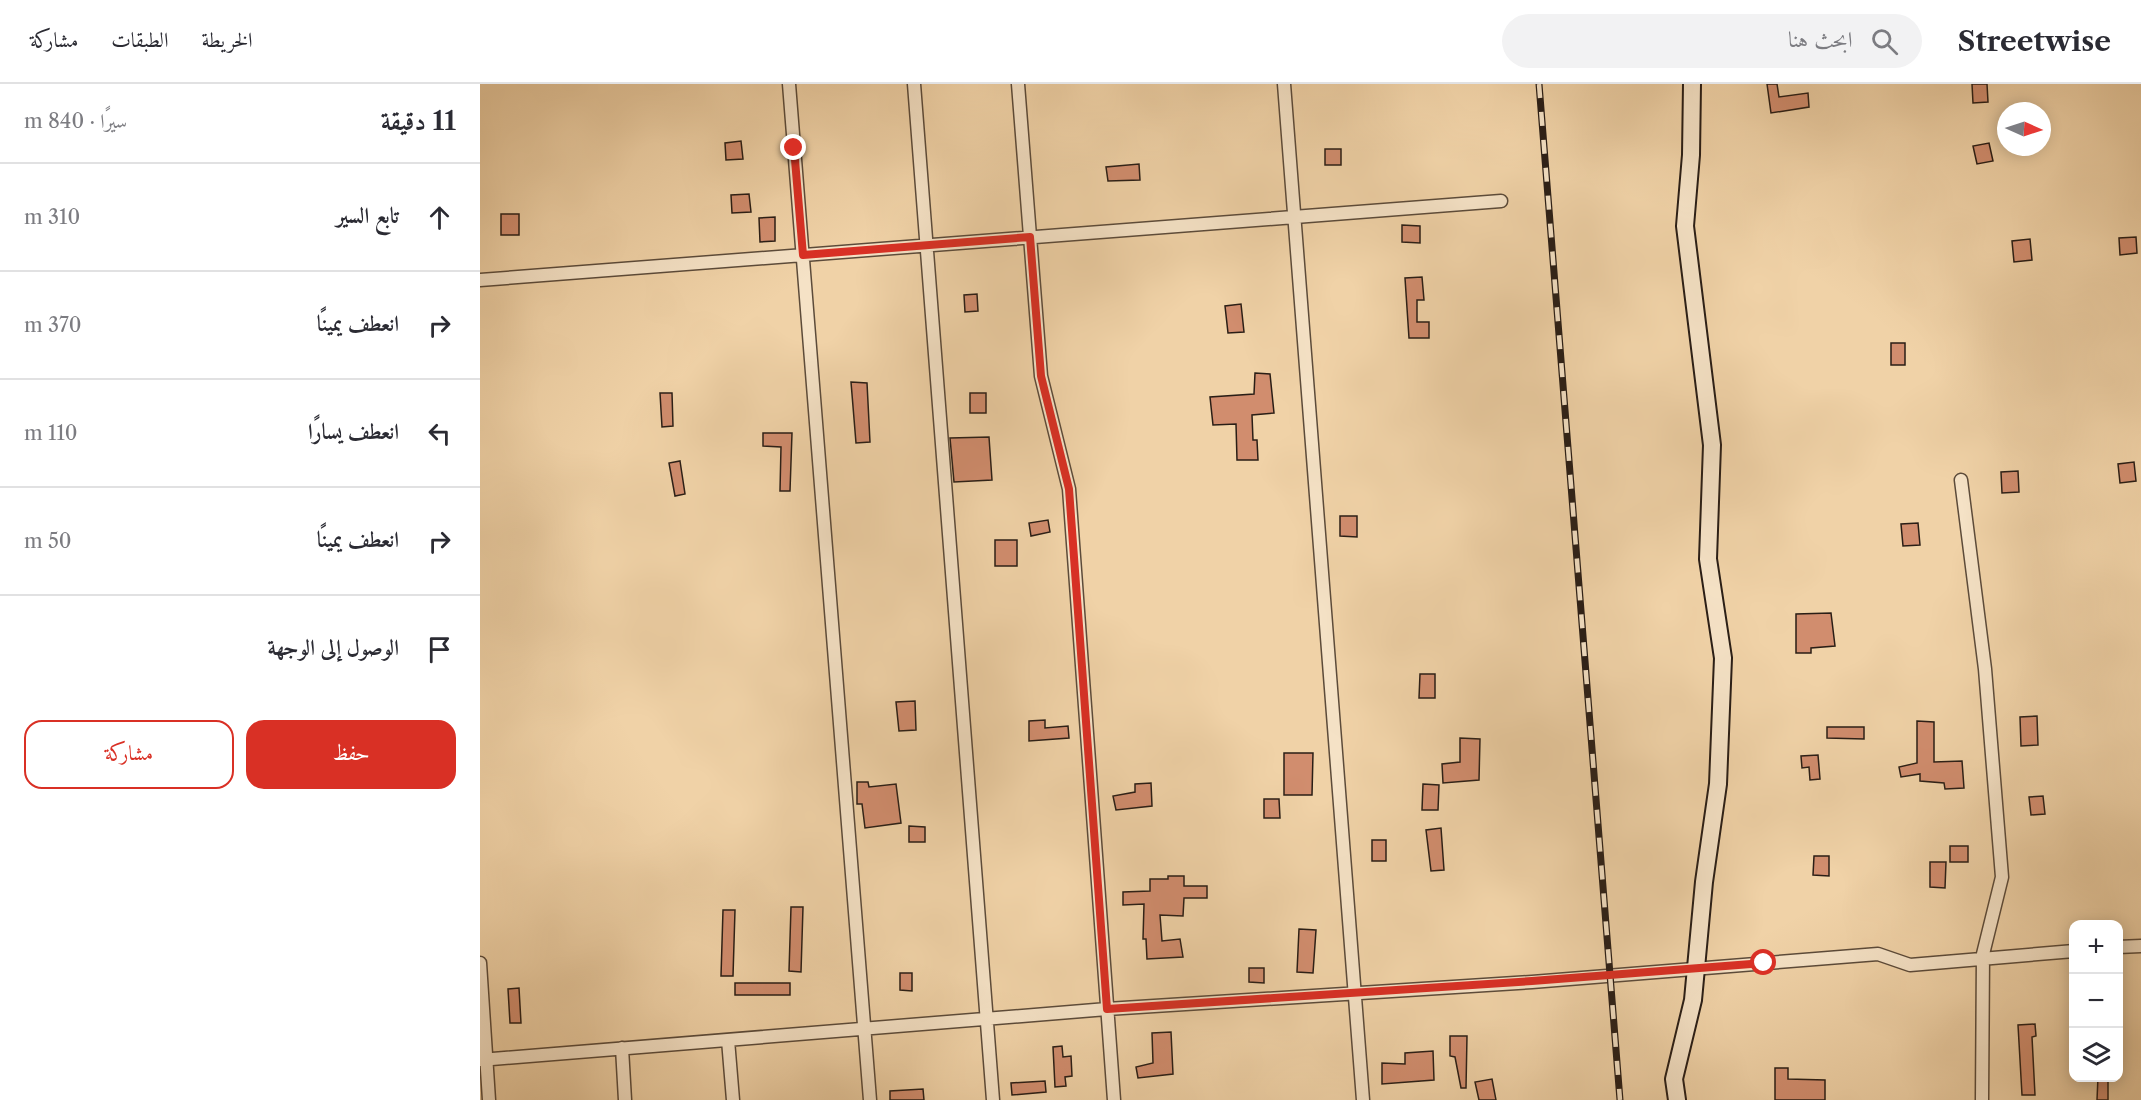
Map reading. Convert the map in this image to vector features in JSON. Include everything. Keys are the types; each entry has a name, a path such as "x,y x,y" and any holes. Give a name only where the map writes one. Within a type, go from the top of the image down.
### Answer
{"street":[{"path":"789,84 870,1100"},
{"path":"914,84 993,1100"},
{"path":"1018,84 1041,376 1069,489 1114,1100"},
{"path":"1284,84 1363,1100"},
{"path":"1677,1100 1674,1079 1693,1000 1704,882 1718,784 1724,658 1708,559 1712,445 1685,226 1691,156 1692,84"},
{"path":"480,280 1501,201"},
{"path":"1960,480 1985,669 2002,877 1983,958 1982,1100"},
{"path":"2123,947 2141,946"},
{"path":"483,1059 1107,1009 1878,954 1910,965 2069,951"},
{"path":"480,963 483,1059 489,1100"},
{"path":"728,1040 732,1100"},
{"path":"622,1048 626,1100"}],"building":[{"path":"1767,84 1777,84 1779,97 1808,93 1809,107 1771,113"},
{"path":"1972,84 1987,84 1988,102 1973,103"},
{"path":"741,141 743,159 726,160 725,143"},
{"path":"1989,143 1993,161 1977,164 1973,146"},
{"path":"1325,149 1341,149 1341,165 1325,165"},
{"path":"1139,164 1140,180 1108,181 1106,167"},
{"path":"749,194 751,212 732,213 731,195"},
{"path":"501,214 519,214 519,235 501,235"},
{"path":"775,217 775,241 760,242 759,218"},
{"path":"1402,225 1420,226 1420,243 1402,242"},
{"path":"2136,237 2137,253 2120,255 2119,238"},
{"path":"2030,239 2032,260 2014,262 2012,241"},
{"path":"1422,277 1424,300 1417,300 1417,322 1429,322 1429,338 1409,338 1405,278"},
{"path":"977,294 978,311 965,312 964,295"},
{"path":"1241,304 1244,332 1228,333 1225,306"},
{"path":"1891,343 1905,343 1905,365 1891,365"},
{"path":"1255,373 1270,374 1274,413 1252,415 1253,440 1257,440 1258,460 1237,460 1236,424 1213,425 1210,397 1254,394"},
{"path":"851,382 867,383 870,442 856,443"},
{"path":"660,393 672,393 673,426 662,427"},
{"path":"970,393 986,393 986,413 970,413"},
{"path":"763,433 792,433 790,491 780,491 781,447 763,446"},
{"path":"989,437 992,480 954,482 950,438"},
{"path":"680,461 685,494 675,496 669,463"},
{"path":"2134,462 2136,481 2120,483 2118,464"},
{"path":"2018,471 2019,492 2002,493 2001,472"},
{"path":"1340,516 1357,516 1357,537 1340,536"},
{"path":"1048,520 1050,532 1031,536 1029,523"},
{"path":"1918,523 1920,545 1903,546 1901,524"},
{"path":"995,540 1017,540 1017,566 995,566"},
{"path":"1831,613 1835,646 1811,648 1811,653 1796,653 1796,614"},
{"path":"1420,674 1435,674 1435,698 1419,698"},
{"path":"915,701 916,730 899,731 896,702"},
{"path":"2037,716 2038,745 2021,746 2020,717"},
{"path":"1045,720 1045,728 1068,726 1069,738 1029,741 1029,721"},
{"path":"1917,721 1934,722 1934,762 1962,761 1964,788 1945,789 1944,783 1920,781 1920,774 1901,777 1899,767 1917,763"},
{"path":"1827,727 1864,727 1864,739 1827,738"},
{"path":"1460,738 1480,739 1479,780 1443,783 1442,764 1460,762"},
{"path":"1284,753 1313,753 1312,795 1284,795"},
{"path":"1818,755 1820,779 1810,780 1809,767 1802,768 1801,756"},
{"path":"857,782 868,782 869,787 896,784 901,823 865,828 862,804 857,804"},
{"path":"1151,783 1152,806 1116,810 1113,796 1135,792 1135,784"},
{"path":"1423,784 1439,785 1438,810 1422,810"},
{"path":"2043,796 2045,814 2031,815 2029,797"},
{"path":"1264,799 1279,799 1280,818 1264,818"},
{"path":"909,826 925,827 925,842 909,842"},
{"path":"1441,828 1444,870 1431,871 1426,830"},
{"path":"1372,840 1386,840 1386,861 1372,861"},
{"path":"1950,846 1968,846 1968,862 1950,862"},
{"path":"1814,856 1829,856 1829,876 1813,875"},
{"path":"1930,862 1946,862 1945,888 1930,887"},
{"path":"1168,876 1184,876 1184,886 1207,886 1207,898 1184,898 1183,916 1160,915 1162,941 1180,939 1183,957 1147,959 1146,939 1143,939 1144,904 1123,905 1123,892 1150,891 1150,879 1168,879"},
{"path":"791,907 803,907 801,972 789,971"},
{"path":"723,910 735,910 733,976 721,976"},
{"path":"1299,929 1316,930 1313,973 1297,972"},
{"path":"1249,968 1264,968 1264,983 1249,982"},
{"path":"900,973 912,973 912,991 900,990"},
{"path":"735,983 790,983 790,995 735,995"},
{"path":"519,988 521,1023 510,1023 508,989"},
{"path":"2035,1024 2036,1036 2032,1037 2035,1095 2022,1095 2018,1025"},
{"path":"1171,1032 1173,1074 1138,1078 1136,1067 1153,1063 1152,1033"},
{"path":"1450,1036 1467,1036 1466,1088 1461,1088 1455,1057 1450,1056"},
{"path":"1062,1046 1063,1057 1071,1056 1072,1076 1065,1077 1066,1086 1055,1087 1053,1047"},
{"path":"1433,1051 1434,1080 1382,1084 1382,1063 1405,1064 1405,1053"},
{"path":"1775,1068 1788,1068 1788,1079 1825,1080 1825,1100 1775,1100"},
{"path":"1492,1079 1496,1100 1479,1100 1475,1082"},
{"path":"1045,1081 1046,1092 1012,1095 1011,1083"},
{"path":"2098,1082 2108,1082 2108,1100 2097,1100"},
{"path":"923,1089 924,1100 890,1100 890,1091"}],"railway":[{"path":"1539,84 1620,1100"}],"route":[{"path":"794,148 803,255 1030,237 1041,376 1069,489 1107,1009 1764,963"}]}
